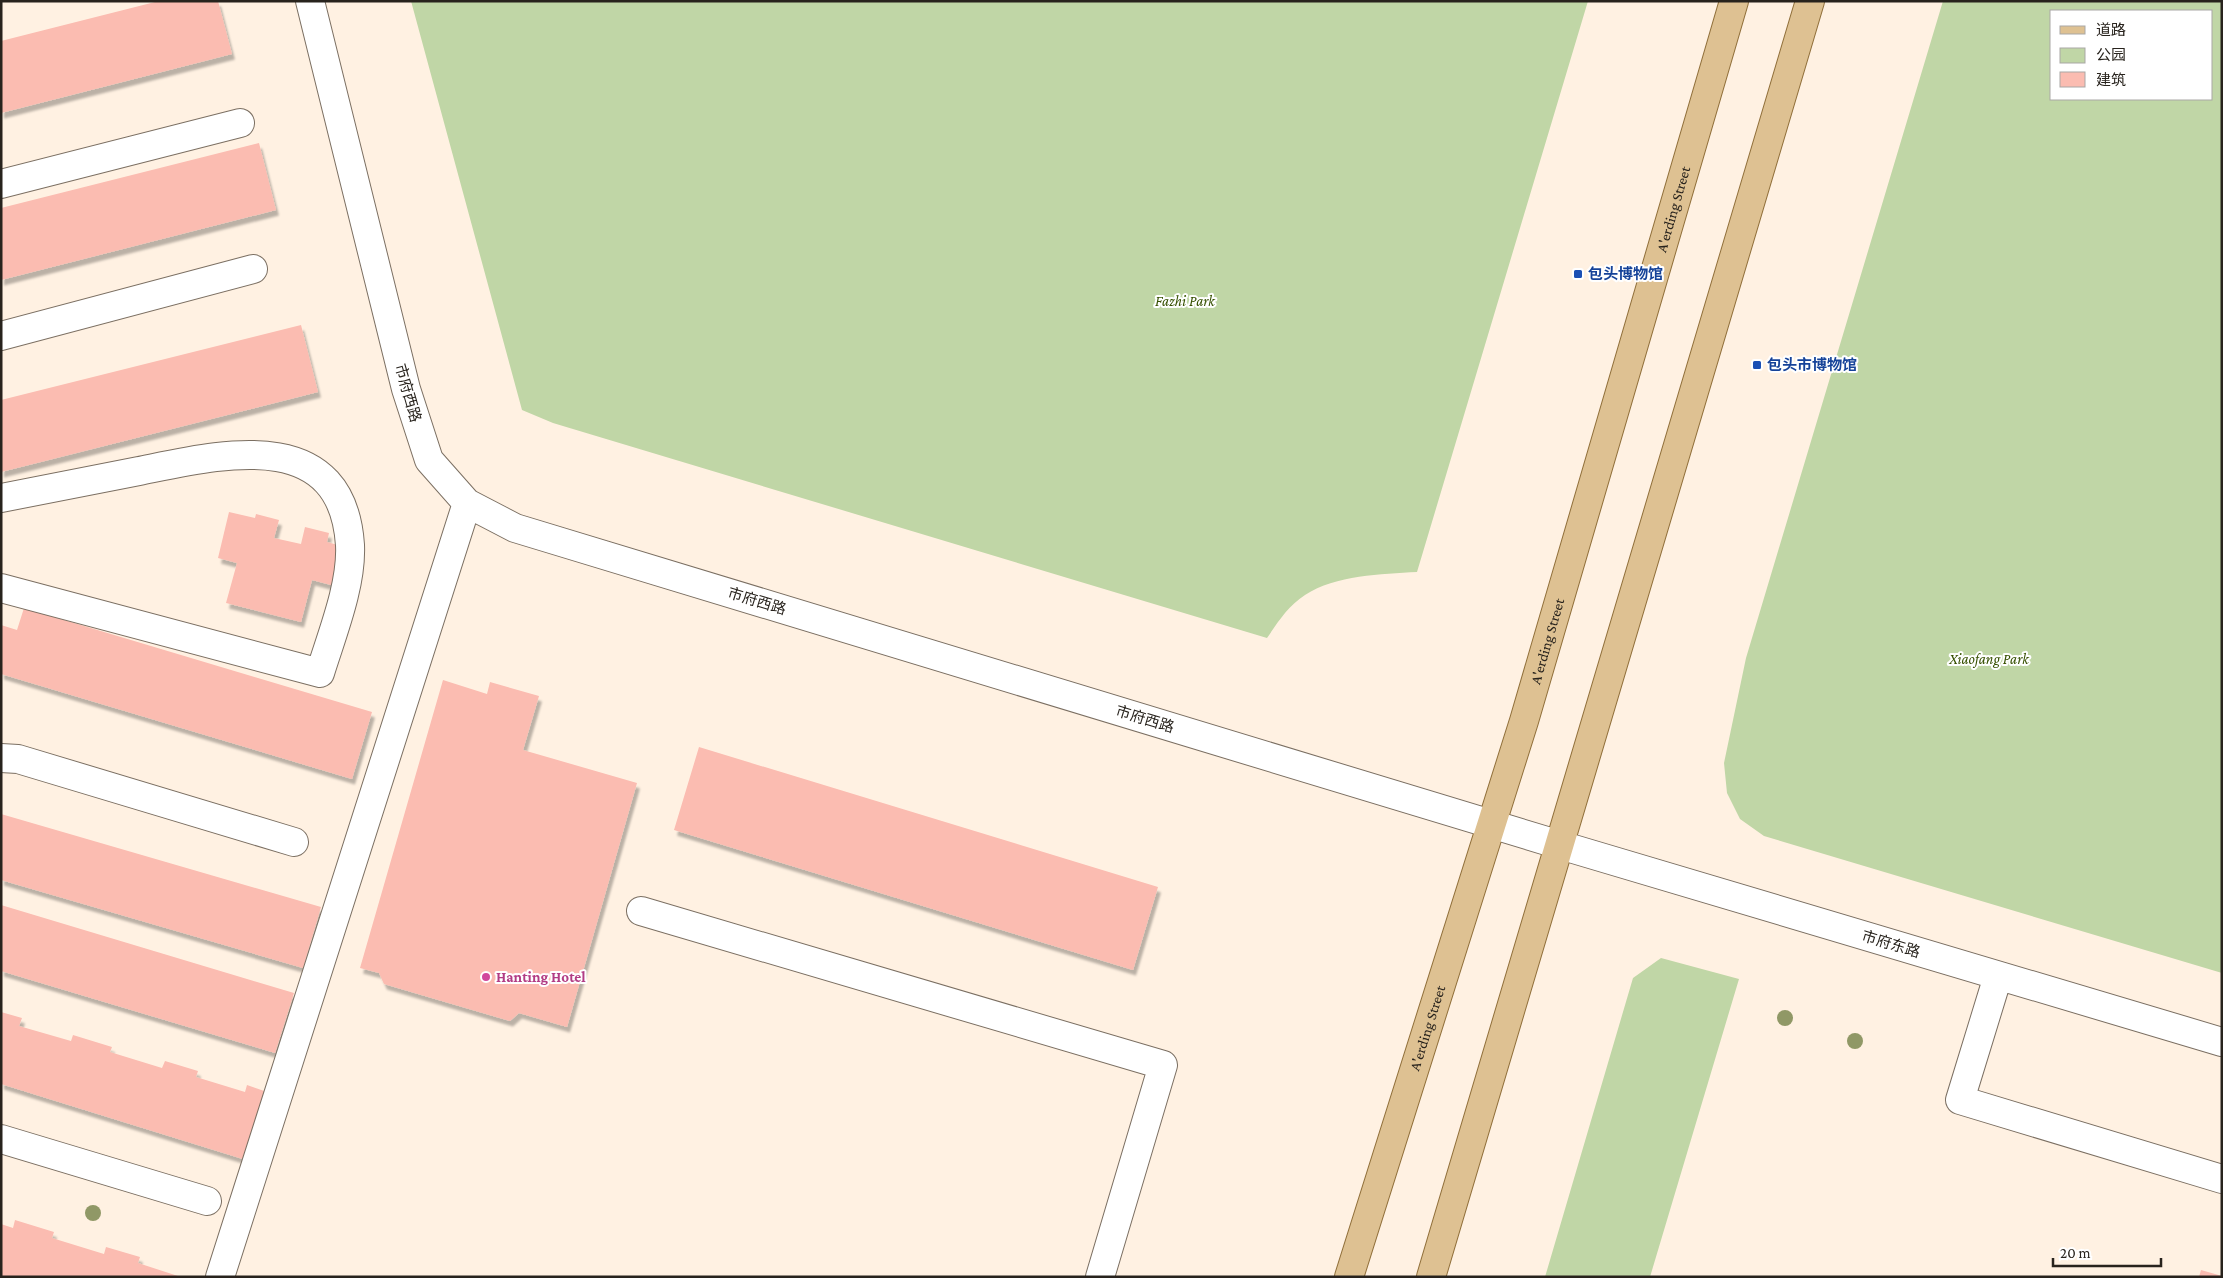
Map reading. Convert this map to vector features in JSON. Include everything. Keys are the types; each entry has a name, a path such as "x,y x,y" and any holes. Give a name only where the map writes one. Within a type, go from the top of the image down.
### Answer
{"main road":[{"name":"A'erding Street","path":"1349,1277 1492,825 1734,1"},
{"path":"1431,1277 1810,1"}],"street":[{"name":"市府西路","path":"310,1 406,389 429,460 467,503 515,528 1560,845"},
{"path":"1,184 240,122"},
{"path":"1,336 253,269"},
{"path":"1,498 208,458 259,454 302,465 329,482 338,496 348,529 350,546 345,588 320,674 1,588"},
{"path":"220,1277 467,503"},
{"path":"1,758 18,759 294,842"},
{"name":"市府东路","path":"1560,845 2222,1042"},
{"path":"642,910 1163,1065 1100,1277"},
{"path":"1998,976 1960,1100 2222,1179"},
{"path":"1,1139 208,1201"}],"green space":[{"name":"Fazhi Park","path":"411,1 1588,1 1417,572 1345,579 1317,588 1293,604 1267,638 553,423 522,410"},
{"name":"Xiaofang Park","path":"1943,1 2222,1 2222,973 1764,836 1740,819 1727,793 1724,763 1746,658"},
{"path":"1661,958 1739,979 1650,1277 1545,1277 1633,978"}],"building":[{"path":"159,1 218,1 232,54 1,113 1,41"},
{"path":"259,143 276,210 1,280 1,208"},
{"path":"301,325 318,392 1,472 1,400"},
{"path":"229,512 255,518 256,514 279,520 274,538 301,544 305,527 329,533 327,542 345,547 335,586 312,580 301,622 226,603 237,563 218,558"},
{"path":"24,608 372,712 352,779 1,674 1,625 17,630"},
{"path":"443,680 487,694 490,682 539,696 523,750 637,783 567,1027 519,1013 510,1021 384,984 379,973 360,968"},
{"path":"699,747 1158,887 1133,970 674,830"},
{"path":"1,814 321,907 303,968 1,880"},
{"path":"1,905 294,993 275,1053 1,971"},
{"path":"1,1012 22,1018 19,1026 71,1041 73,1035 112,1047 110,1052 162,1068 165,1061 198,1071 196,1077 245,1092 247,1085 267,1092 246,1160 1,1084"},
{"path":"15,1220 54,1232 52,1238 104,1254 106,1247 140,1257 138,1263 181,1277 1,1277 1,1224 13,1228"},
{"path":"2201,1270 2222,1276 2222,1277 2199,1277"}],"place":[{"name":"包头博物馆","path":"1578,274"},
{"name":"包头市博物馆","path":"1757,365"},
{"name":"Hanting Hotel","path":"486,977"}]}
